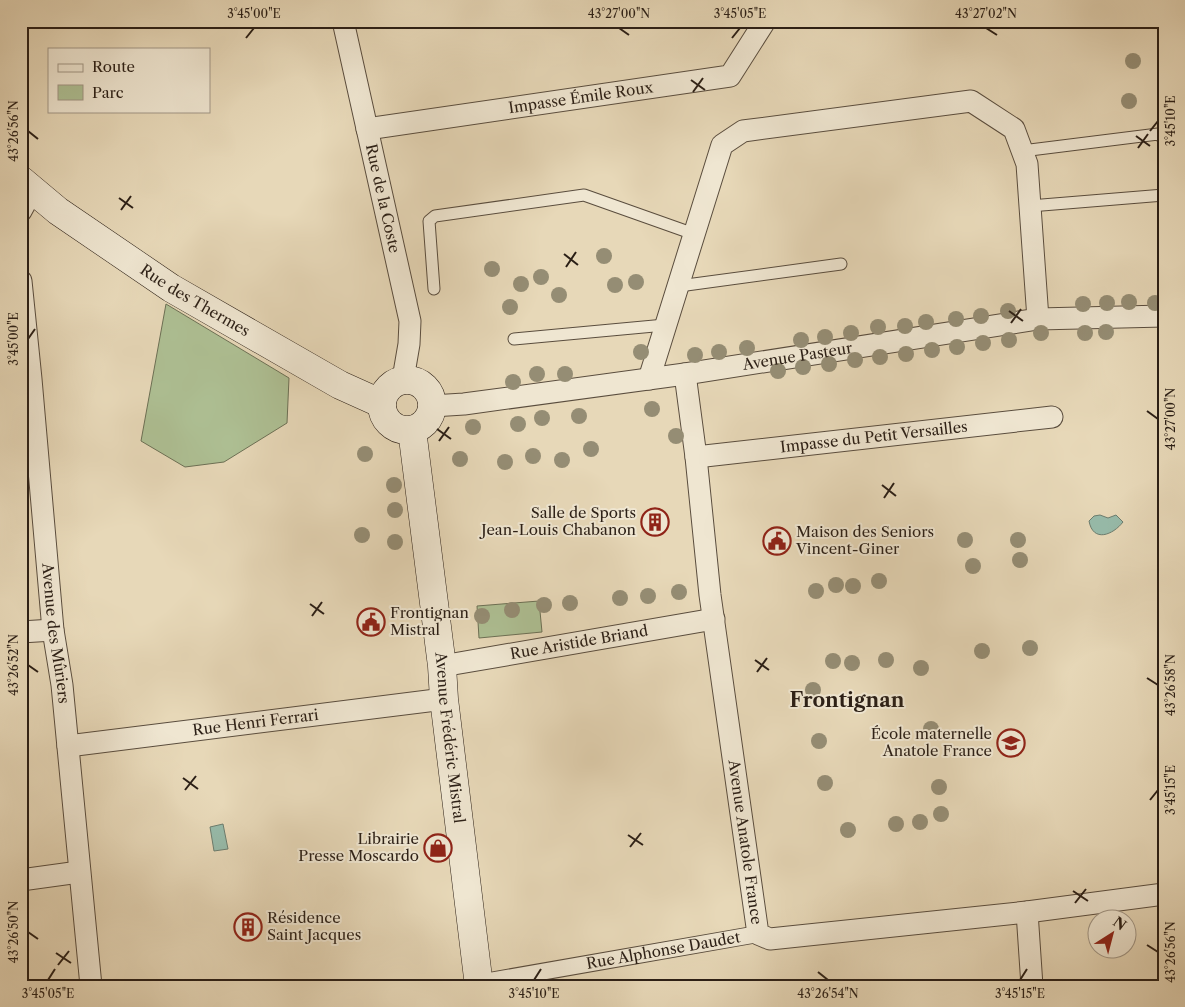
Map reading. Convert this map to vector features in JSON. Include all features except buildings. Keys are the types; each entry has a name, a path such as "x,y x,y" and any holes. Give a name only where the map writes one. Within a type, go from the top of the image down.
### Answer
{"main road":[{"name":"Rue des Thermes","path":"26,194 58,211 171,288 340,386 380,403"},
{"path":"404,379 414,380 424,386 430,395 432,406 426,421 420,427 412,430 396,429 384,418 380,403 387,387 404,379"},
{"name":"Avenue Frédéric Mistral","path":"412,430 479,984"}],"street":[{"name":"Rue de la Coste","path":"343,21 410,321 404,379"},
{"name":"Impasse Émile Roux","path":"367,129 730,76 765,21"},
{"path":"648,379 679,286 722,145 743,131 971,101 1014,129 1027,164 1038,319"},
{"name":"Avenue des Mûriers","path":"21,281 26,361 53,630 62,685 91,986"},
{"name":"Avenue Pasteur","path":"432,406 464,404 685,374 1038,319 1164,316"},
{"name":"Avenue Anatole France","path":"685,374 696,457 710,595 758,934 770,940 1027,912 1164,894"},
{"name":"Impasse du Petit Versailles","path":"696,457 1052,417"},
{"name":"Rue Aristide Briand","path":"442,666 714,619"},
{"path":"21,632 53,630"},
{"name":"Rue Henri Ferrari","path":"68,746 444,699"},
{"path":"21,880 79,872"},
{"path":"1027,912 1032,986"},
{"name":"Rue Alphonse Daudet","path":"479,984 758,934"}],"lane":[{"path":"1022,151 1158,134 1164,139"},
{"path":"434,289 429,221 435,216 584,195 694,234"},
{"path":"1030,206 1164,195"},
{"path":"679,286 841,264"},
{"path":"514,338 665,325"}],"green space":[{"path":"166,304 289,378 287,423 224,462 185,467 141,441"},
{"path":"539,601 542,632 479,638 477,606"}],"shaded area":[{"path":"1100,515 1108,518 1116,515 1123,522 1109,533 1099,534 1091,528 1089,521 1094,516"},
{"path":"223,824 228,849 214,851 210,827"}],"place":[{"name":"Salle de Sports Jean-Louis Chabanon","path":"655,522"},
{"name":"Maison des Seniors Vincent-Giner","path":"777,541"},
{"name":"Frontignan Mistral","path":"371,622"},
{"name":"École maternelle Anatole France","path":"1011,743"},
{"name":"Librairie Presse Moscardo","path":"438,848"},
{"name":"Résidence Saint Jacques","path":"248,927"}],"district":[{"name":"Frontignan","path":"847,700"}]}
